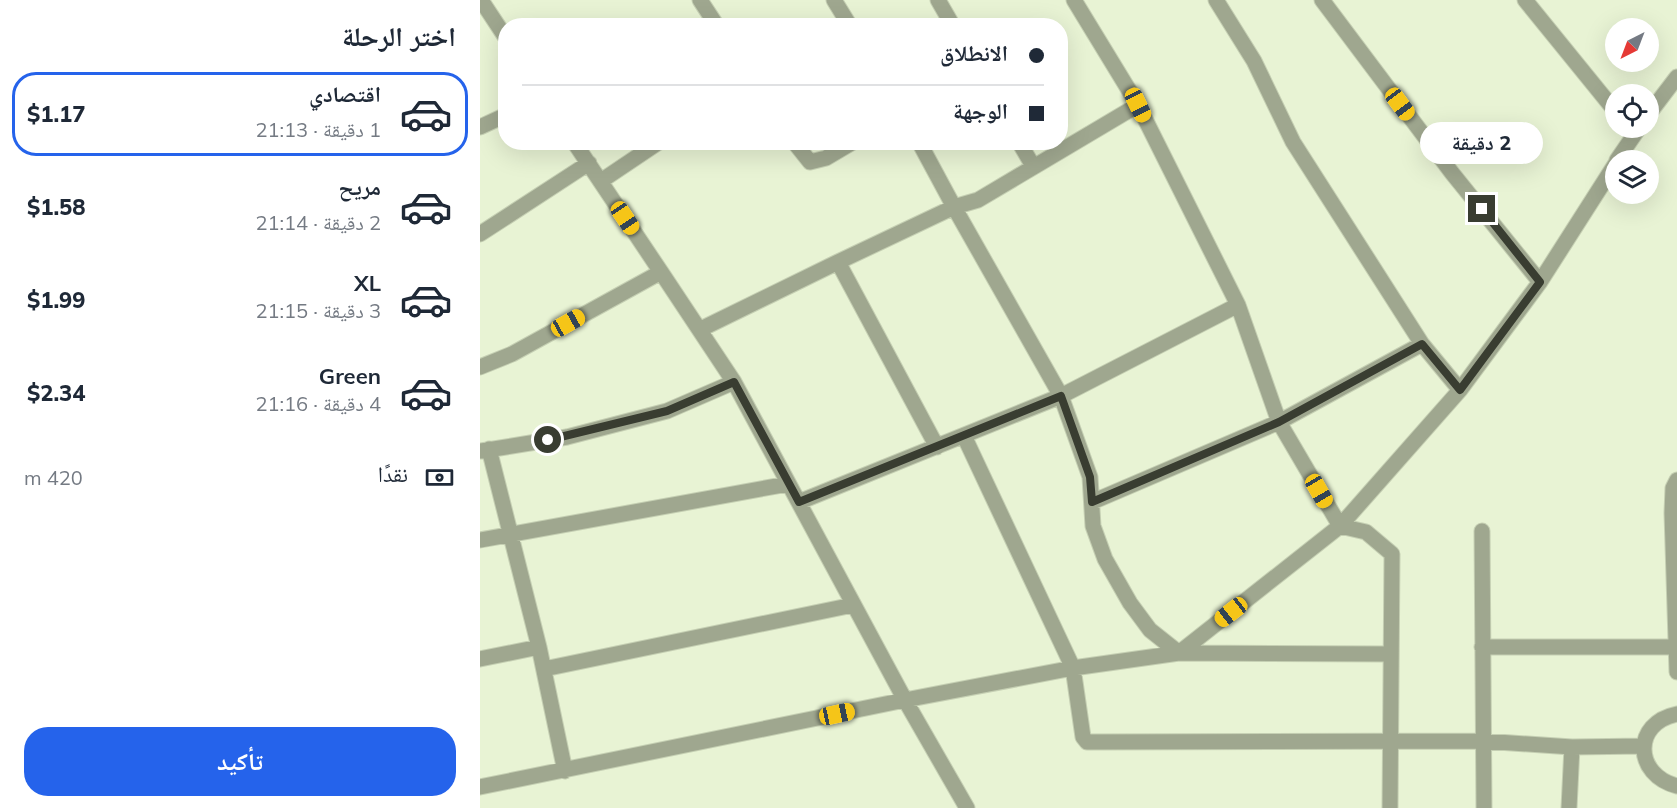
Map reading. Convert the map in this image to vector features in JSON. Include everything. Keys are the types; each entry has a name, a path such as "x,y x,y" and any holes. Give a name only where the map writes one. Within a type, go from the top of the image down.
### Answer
{"street":[{"path":"481,0 498,26"},
{"path":"700,0 712,18"},
{"path":"834,0 845,18"},
{"path":"938,0 948,18"},
{"path":"1074,0 1138,105 1238,305 1279,422 1340,526 1366,532 1392,554 1390,808"},
{"path":"1216,0 1254,61 1293,142 1422,344 1460,390"},
{"path":"1322,0 1452,173 1540,282"},
{"path":"1525,0 1605,98"},
{"path":"1659,101 1677,77"},
{"path":"1068,146 1138,105"},
{"path":"480,127 498,119"},
{"path":"580,150 660,272 701,329 734,382 905,700 967,808"},
{"path":"601,181 647,150"},
{"path":"800,150 810,162 826,158 840,150"},
{"path":"923,150 1061,396 1090,477 1093,526 1101,548 1130,603 1150,630 1179,653"},
{"path":"1024,150 1033,166"},
{"path":"701,329 954,207 978,200 1061,150"},
{"path":"480,234 589,163"},
{"path":"1179,653 1340,526 1460,390 1540,282 1605,179"},
{"path":"838,262 937,447"},
{"path":"480,367 512,354 660,272"},
{"path":"799,502 1061,396 1238,305"},
{"path":"1092,502 1279,422 1422,344"},
{"path":"565,771 539,647 509,533 484,451 567,437 667,411 734,382"},
{"path":"964,436 1072,668 1083,737 1088,742 1483,741 1572,747 1644,746"},
{"path":"1677,480 1673,489 1672,513 1677,672"},
{"path":"480,540 788,483"},
{"path":"1482,531 1484,808"},
{"path":"544,669 854,606"},
{"path":"480,659 539,647"},
{"path":"1482,647 1676,647"},
{"path":"480,787 1072,668 1179,653 1390,654"},
{"path":"1677,714 1656,723 1648,732 1644,746 1648,767 1655,776 1677,786"},
{"path":"1569,808 1572,747"}],"route":[{"path":"548,440 667,411 734,382 799,502 1061,396 1090,477 1092,502 1279,422 1422,344 1460,390 1540,282 1482,209"}]}
